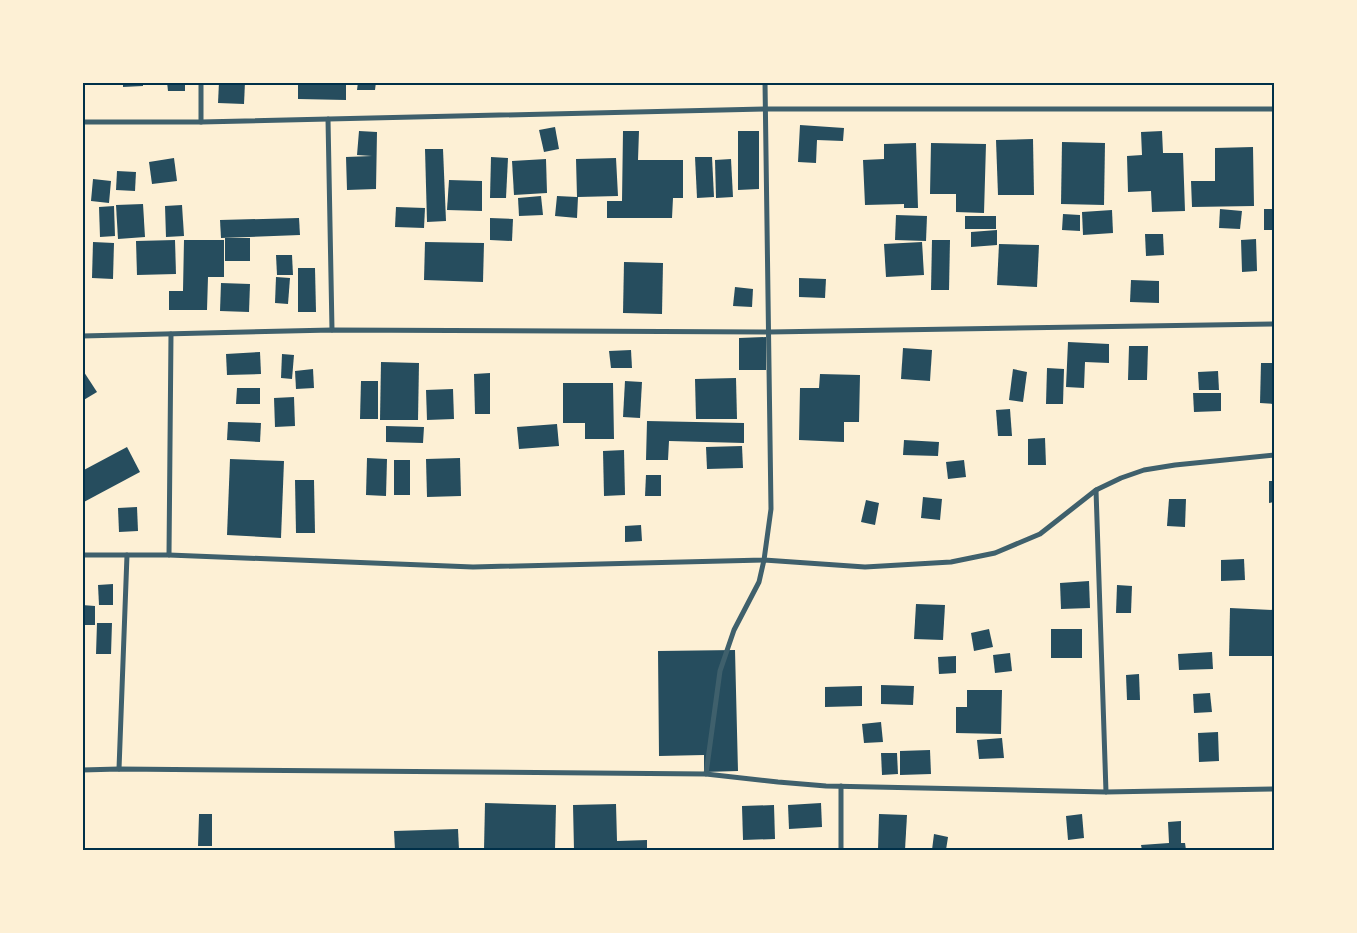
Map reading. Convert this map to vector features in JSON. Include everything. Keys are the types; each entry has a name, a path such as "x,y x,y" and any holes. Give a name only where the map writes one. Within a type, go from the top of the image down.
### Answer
{"street":[{"path":"201,82 201,122"},
{"path":"706,774 720,671 734,630 759,582 764,560 770,509 765,82"},
{"path":"82,122 201,122 764,109 1274,109"},
{"path":"328,119 332,330"},
{"path":"82,336 332,330 769,332 1274,324"},
{"path":"169,555 171,334"},
{"path":"82,556 169,555 473,567 764,560 865,567 951,562 995,553 1040,534 1096,490 1144,470 1175,465 1274,456"},
{"path":"1096,490 1106,792"},
{"path":"119,769 127,556"},
{"path":"82,770 706,774 778,782 841,786 1106,792 1274,789"},
{"path":"841,786 841,850"}],"building":[{"path":"123,82 143,82 143,86 123,87"},
{"path":"167,82 185,82 185,91 168,91"},
{"path":"219,82 245,82 244,104 218,103"},
{"path":"298,82 346,82 346,100 298,99"},
{"path":"358,82 376,82 375,90 357,90"},
{"path":"800,125 844,128 843,141 817,140 816,163 798,162"},
{"path":"555,127 559,149 544,152 539,130"},
{"path":"359,131 377,132 376,189 347,190 346,157 372,156 357,155"},
{"path":"623,131 639,131 638,160 683,160 683,198 673,198 672,218 607,218 607,201 622,201"},
{"path":"738,131 759,131 759,189 738,190"},
{"path":"1162,131 1163,153 1183,153 1185,211 1152,212 1151,191 1128,192 1127,156 1142,155 1141,132"},
{"path":"1033,139 1034,195 998,195 996,140"},
{"path":"1062,142 1105,143 1104,205 1061,204"},
{"path":"916,143 918,208 904,208 904,204 865,205 863,160 884,159 884,144"},
{"path":"931,143 986,144 984,213 956,212 956,194 930,194"},
{"path":"1253,147 1254,206 1192,207 1191,181 1215,181 1215,148"},
{"path":"425,149 443,149 446,221 427,222"},
{"path":"491,157 508,158 506,198 490,198"},
{"path":"695,157 712,157 714,197 697,198"},
{"path":"174,158 177,181 152,184 149,162"},
{"path":"616,158 618,196 578,197 577,218 555,216 557,196 577,197 576,159"},
{"path":"546,159 547,193 514,195 512,161"},
{"path":"731,159 733,197 716,198 715,160"},
{"path":"117,171 136,172 135,191 116,190"},
{"path":"93,179 111,181 109,203 91,201"},
{"path":"449,180 482,181 482,211 447,210"},
{"path":"541,196 543,215 519,216 518,198"},
{"path":"143,204 145,237 118,239 116,205"},
{"path":"182,205 184,236 166,237 165,206"},
{"path":"114,206 115,236 100,237 99,207"},
{"path":"396,207 425,208 424,228 395,227"},
{"path":"1220,209 1242,211 1240,229 1219,228"},
{"path":"1264,209 1274,209 1274,230 1264,230"},
{"path":"1112,210 1113,233 1083,235 1082,212"},
{"path":"1063,214 1080,215 1080,231 1062,230"},
{"path":"896,215 927,216 926,241 895,240"},
{"path":"965,216 996,216 996,229 965,229"},
{"path":"299,218 300,235 221,238 220,220"},
{"path":"490,218 513,219 512,241 490,240"},
{"path":"997,230 997,245 971,247 971,232"},
{"path":"1145,234 1163,234 1164,255 1146,256"},
{"path":"225,238 250,238 250,261 225,261"},
{"path":"1256,239 1257,271 1242,272 1241,240"},
{"path":"175,240 176,274 137,275 136,241"},
{"path":"184,240 224,240 224,277 208,277 207,310 169,310 169,291 183,291"},
{"path":"932,240 950,240 949,290 931,290"},
{"path":"93,242 114,243 113,279 92,278"},
{"path":"425,242 484,243 483,282 424,280"},
{"path":"922,242 924,275 886,277 884,244"},
{"path":"999,244 1039,245 1037,287 997,285"},
{"path":"276,255 292,255 293,275 277,275"},
{"path":"624,262 663,263 662,314 623,313"},
{"path":"298,268 315,268 316,312 298,312"},
{"path":"276,277 290,278 288,304 275,303"},
{"path":"799,278 826,279 825,298 799,297"},
{"path":"1131,280 1159,281 1159,303 1130,302"},
{"path":"221,283 250,284 249,312 220,311"},
{"path":"735,287 753,289 752,307 733,306"},
{"path":"766,337 766,370 739,370 739,338"},
{"path":"1068,342 1109,344 1109,363 1085,362 1084,388 1066,387"},
{"path":"1129,346 1148,346 1147,380 1128,380"},
{"path":"903,348 932,350 930,381 901,379"},
{"path":"631,350 632,368 611,368 609,351"},
{"path":"260,352 261,374 227,375 226,354"},
{"path":"282,354 294,355 292,379 281,378"},
{"path":"381,362 419,363 418,420 380,420"},
{"path":"1261,363 1274,363 1274,404 1260,403"},
{"path":"1047,368 1064,369 1063,404 1046,404"},
{"path":"82,369 97,392 82,401"},
{"path":"313,369 314,388 296,389 295,371"},
{"path":"1013,369 1027,372 1023,402 1009,400"},
{"path":"1218,371 1219,390 1199,390 1198,372"},
{"path":"490,373 490,414 475,414 474,374"},
{"path":"820,374 860,375 859,422 844,422 844,442 799,440 800,388 819,388"},
{"path":"736,378 737,419 696,419 695,379"},
{"path":"361,381 378,381 378,419 360,419"},
{"path":"625,381 642,382 640,418 623,417"},
{"path":"563,383 613,383 614,439 585,439 585,423 563,423"},
{"path":"237,388 260,388 260,404 236,404"},
{"path":"453,389 454,419 427,420 426,390"},
{"path":"1193,393 1221,393 1221,411 1194,412"},
{"path":"294,397 295,426 275,427 274,398"},
{"path":"1010,409 1012,436 998,436 996,410"},
{"path":"647,421 744,423 744,443 669,441 668,460 646,460"},
{"path":"228,422 261,423 260,442 227,440"},
{"path":"557,424 559,446 519,449 517,427"},
{"path":"386,426 424,427 423,443 386,442"},
{"path":"1045,438 1046,465 1028,465 1028,439"},
{"path":"904,440 939,442 938,456 903,455"},
{"path":"742,446 743,468 707,469 706,447"},
{"path":"127,447 140,472 82,503 82,471"},
{"path":"624,450 625,495 604,496 603,451"},
{"path":"367,458 387,459 386,496 366,495"},
{"path":"460,458 461,496 427,497 426,459"},
{"path":"230,459 284,461 281,538 227,535"},
{"path":"394,460 410,460 410,495 394,495"},
{"path":"964,460 966,477 948,479 946,462"},
{"path":"646,475 661,475 661,496 645,496"},
{"path":"295,480 314,480 315,533 296,533"},
{"path":"1269,481 1274,481 1274,502 1269,503"},
{"path":"923,497 942,499 940,520 921,518"},
{"path":"1169,499 1186,499 1185,527 1167,526"},
{"path":"866,500 879,503 875,525 861,522"},
{"path":"137,507 138,531 119,532 118,508"},
{"path":"641,525 642,541 625,542 625,526"},
{"path":"1244,559 1245,580 1221,581 1221,560"},
{"path":"1089,581 1090,608 1061,609 1060,583"},
{"path":"113,584 113,605 99,605 98,585"},
{"path":"1117,585 1132,586 1131,613 1116,613"},
{"path":"916,604 945,605 943,640 914,639"},
{"path":"82,605 95,606 95,625 82,625"},
{"path":"1230,608 1274,610 1274,656 1229,656"},
{"path":"97,623 112,623 111,654 96,654"},
{"path":"989,629 993,647 974,651 971,633"},
{"path":"1051,629 1082,629 1082,658 1051,658"},
{"path":"735,650 738,771 704,772 704,755 659,756 658,651"},
{"path":"1212,652 1213,669 1179,670 1178,654"},
{"path":"1010,653 1012,671 995,673 993,655"},
{"path":"956,656 956,673 939,674 938,657"},
{"path":"1139,674 1140,700 1127,700 1126,675"},
{"path":"881,685 914,686 913,705 881,704"},
{"path":"862,686 862,706 825,707 825,687"},
{"path":"967,690 1002,690 1001,734 956,733 956,707 967,707"},
{"path":"1210,693 1212,712 1194,713 1193,694"},
{"path":"881,722 883,742 864,743 862,724"},
{"path":"1218,732 1219,761 1199,762 1198,733"},
{"path":"1002,738 1004,758 979,759 977,740"},
{"path":"930,750 931,774 900,775 900,751"},
{"path":"881,753 897,753 898,774 882,775"},
{"path":"485,803 556,805 555,850 484,850"},
{"path":"821,803 822,827 789,829 788,805"},
{"path":"616,804 617,841 647,840 647,850 574,850 573,805"},
{"path":"774,805 775,839 743,840 742,806"},
{"path":"199,814 212,814 212,846 198,846"},
{"path":"879,814 907,815 905,850 878,850"},
{"path":"1082,814 1084,838 1068,840 1066,816"},
{"path":"1181,821 1181,843 1185,843 1186,850 1142,850 1141,845 1169,843 1168,822"},
{"path":"458,829 459,850 395,850 394,831"},
{"path":"934,834 948,837 946,850 932,850"}]}
